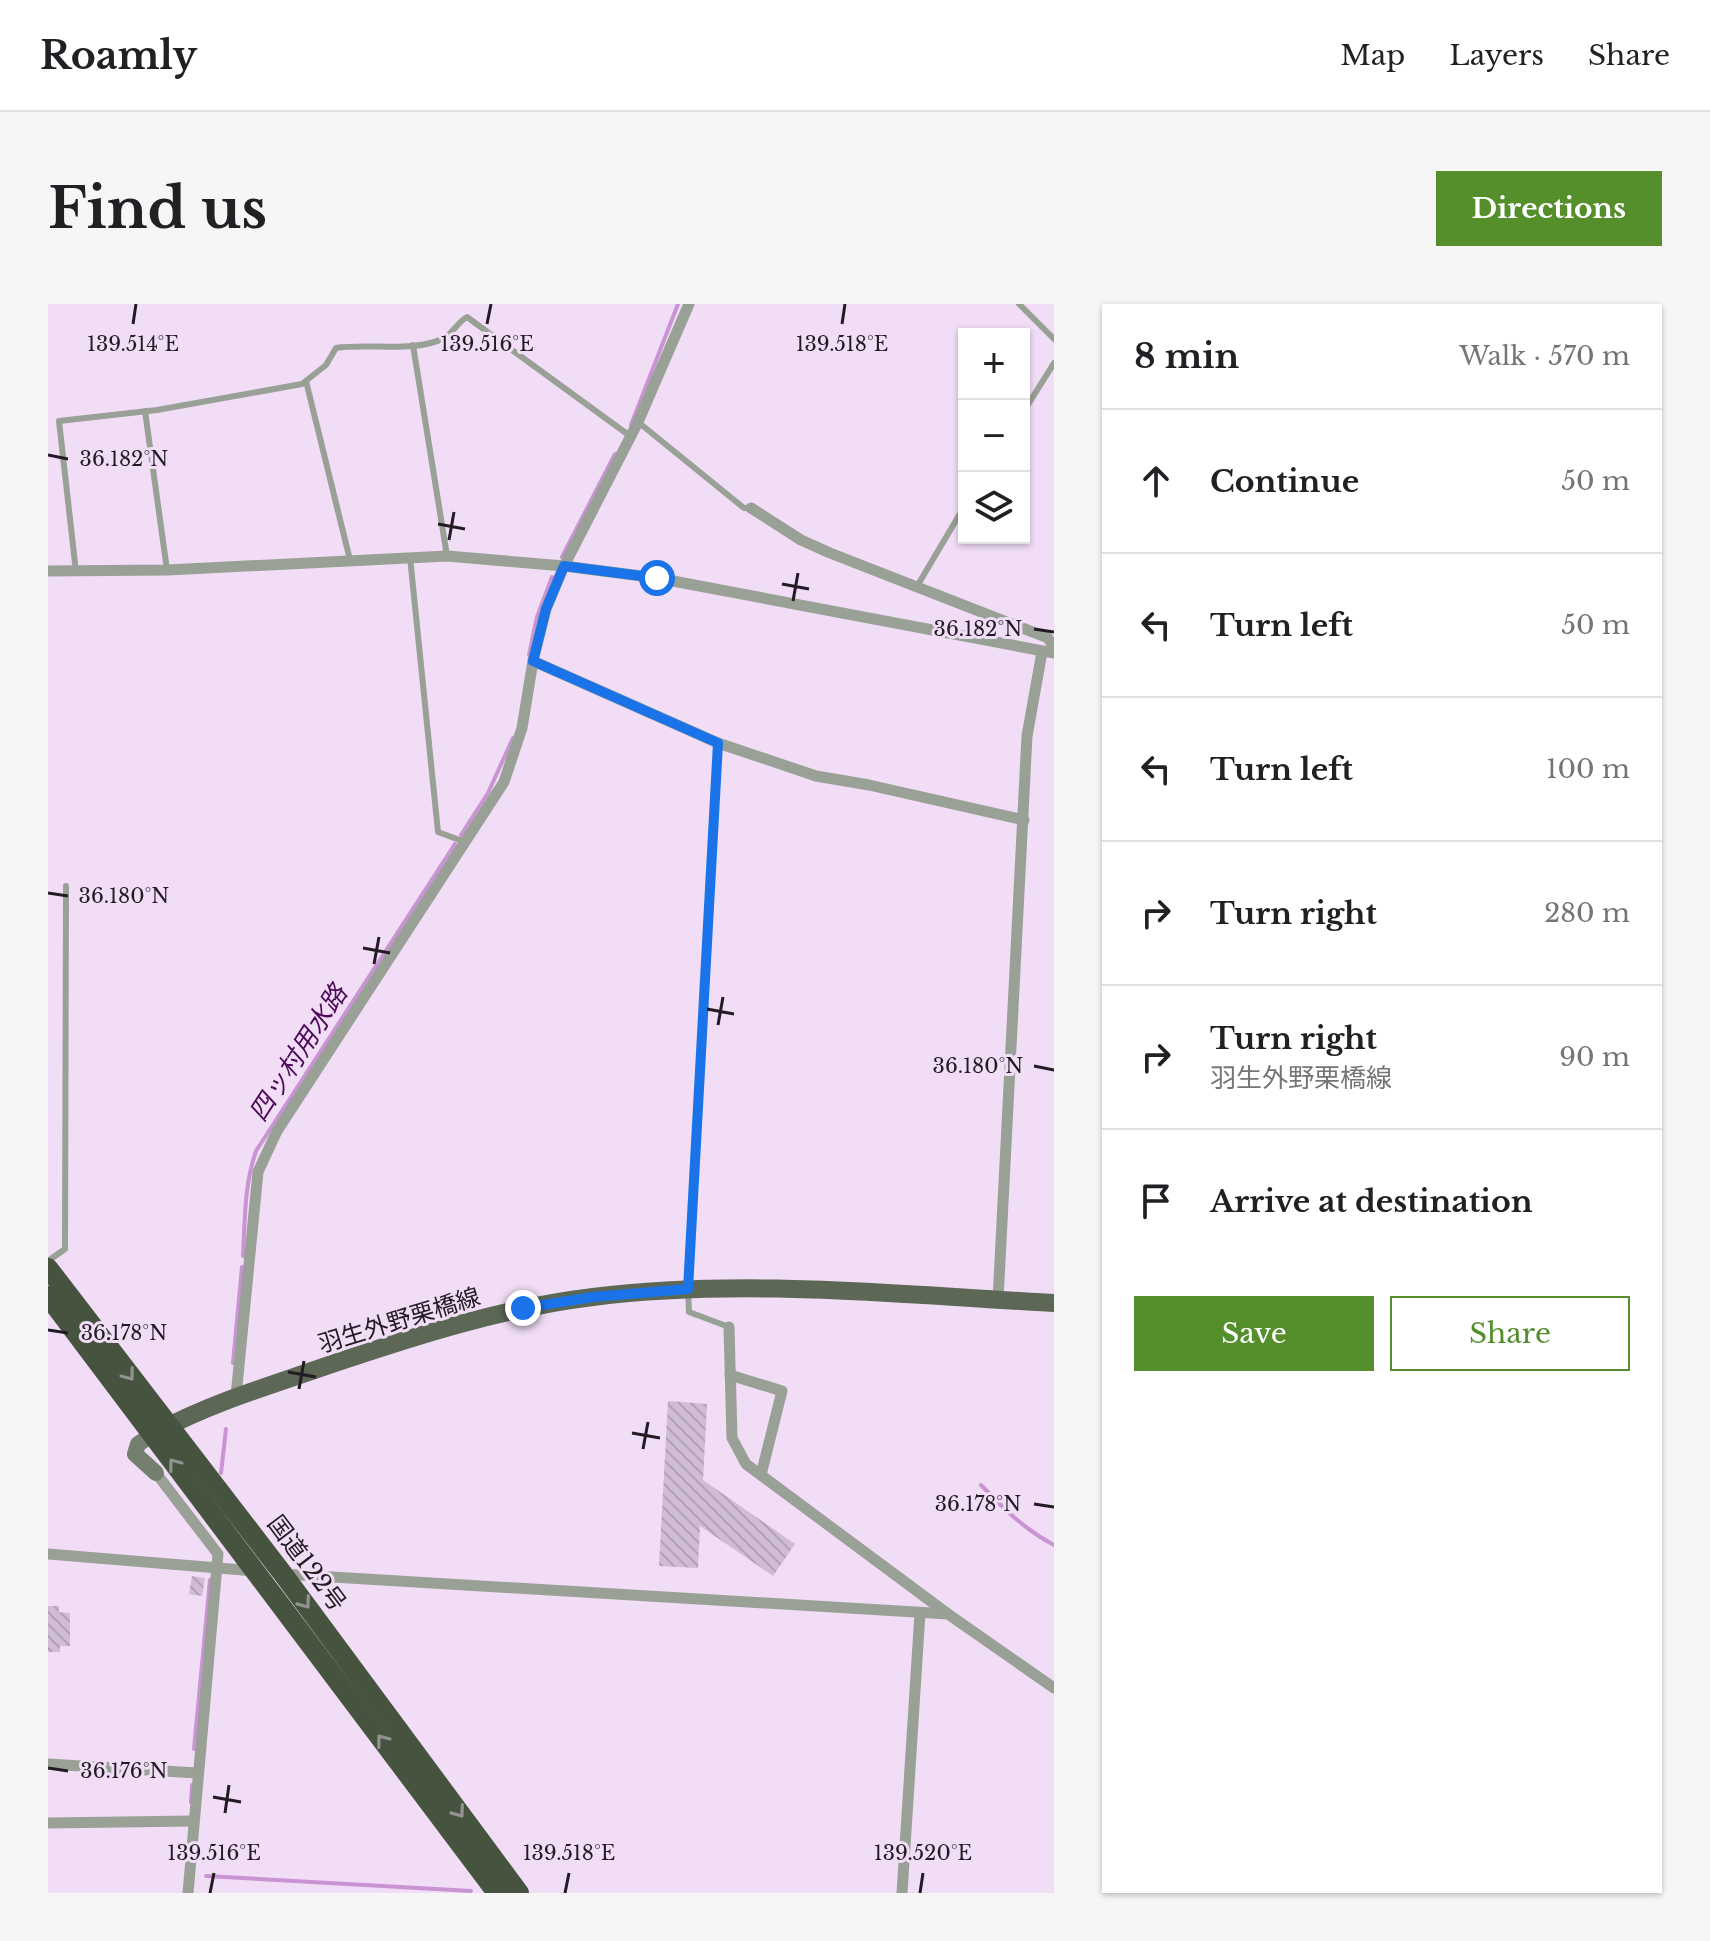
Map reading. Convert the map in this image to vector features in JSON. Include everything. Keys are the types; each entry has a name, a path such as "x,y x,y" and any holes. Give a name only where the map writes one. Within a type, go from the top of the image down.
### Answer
{"highway":[{"name":"国道122号","path":"48,1268 255,1571 497,1893"},
{"name":"国道122号","path":"48,1296 283,1574 519,1893"}],"main road":[{"name":"羽生外野栗橋線","path":"160,1431 236,1396 431,1331 523,1308 593,1297 688,1289 811,1290 1054,1303"}],"street":[{"path":"236,1396 258,1172 277,1131 504,782 522,728 533,661 546,609 564,566 638,422 689,304"},
{"path":"751,508 801,540 1048,638 1050,651 1027,736 998,1300"},
{"path":"48,571 167,570 447,556 657,578 1050,651"},
{"path":"533,661 718,743 816,776 1024,820"},
{"path":"729,1327 732,1438 746,1464 948,1614 1054,1688"},
{"path":"730,1375 782,1391 761,1475"},
{"path":"160,1431 138,1444 135,1454 156,1473 218,1554 188,1893"},
{"path":"48,1554 255,1571"},
{"path":"283,1574 948,1614"},
{"path":"902,1893 920,1613"},
{"path":"48,1764 197,1773"},
{"path":"48,1823 193,1821"}],"lane":[{"path":"1019,304 1054,339"},
{"path":"76,572 59,421 145,411 302,384 326,365 336,348 413,345 443,339 464,318 470,318 631,436"},
{"path":"413,345 447,556"},
{"path":"1030,401 1054,363"},
{"path":"306,381 350,561"},
{"path":"145,411 167,570"},
{"path":"638,422 744,508 751,508"},
{"path":"916,588 958,517"},
{"path":"410,557 438,832 465,842"},
{"path":"718,743 688,1289 689,1312 729,1327"},
{"path":"48,1261 65,1249 66,886"}],"building":[{"path":"668,1401 707,1404 703,1480 795,1544 773,1576 700,1526 698,1568 659,1566"},
{"path":"192,1576 205,1578 202,1596 189,1594"},
{"path":"48,1606 59,1606 59,1612 70,1613 70,1646 60,1646 60,1652 48,1652"}],"waterway":[{"name":"四ッ村用水路","path":"631,425 678,304"},
{"name":"四ッ村用水路","path":"562,557 615,454"},
{"name":"四ッ村用水路","path":"529,655 537,617 552,577"},
{"name":"四ッ村用水路","path":"461,835 488,793 513,738"},
{"name":"四ッ村用水路","path":"243,1256 247,1190 256,1151 455,844"},
{"name":"四ッ村用水路","path":"233,1363 242,1267"},
{"name":"四ッ村用水路","path":"221,1473 226,1429"},
{"path":"981,1485 1024,1525 1054,1545"},
{"name":"四ッ村用水路","path":"194,1749 210,1580"},
{"name":"四ッ村用水路","path":"191,1802 192,1785"},
{"name":"四ッ村用水路","path":"206,1876 471,1891"}],"route":[{"path":"523,1308 593,1297 688,1289 718,743 533,661 546,609 564,566 657,578"}]}
